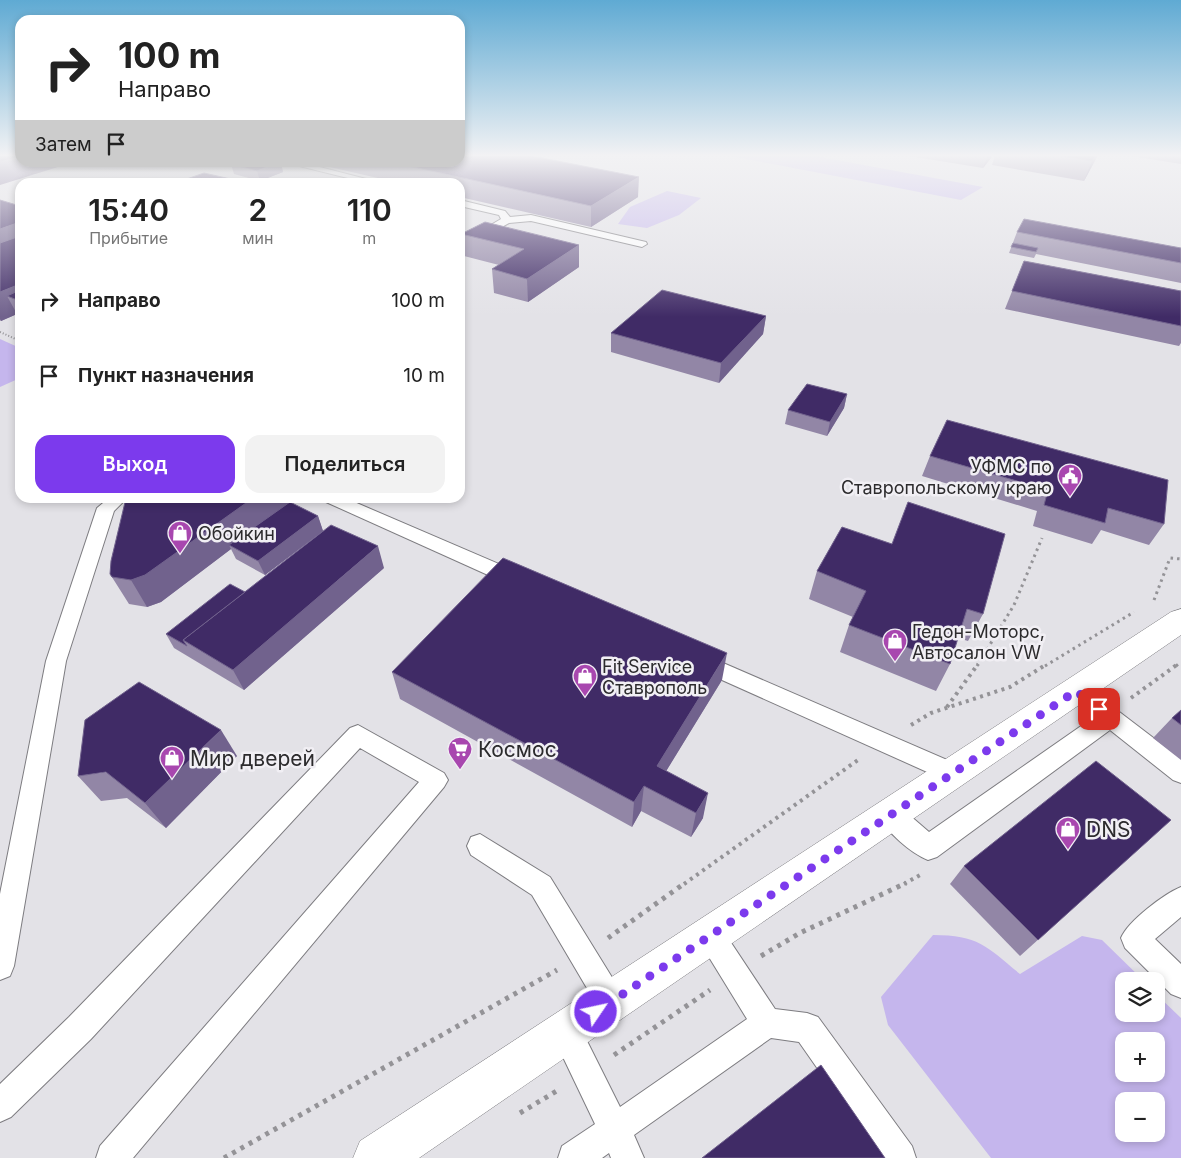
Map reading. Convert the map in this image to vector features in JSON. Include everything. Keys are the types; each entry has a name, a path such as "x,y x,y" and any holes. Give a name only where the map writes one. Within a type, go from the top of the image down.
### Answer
{"street":[{"path":"377,1158 1076,691 1170,620"}],"lane":[{"path":"488,209 502,212 507,220"},
{"path":"465,244 507,220 531,218 642,244"},
{"path":"0,966 56,661 110,503"},
{"path":"343,503 530,586"},
{"path":"684,654 953,774"},
{"path":"1076,691 1119,711 1181,773"},
{"path":"891,815 928,848 1119,711"},
{"path":"0,1106 80,1028 358,735 436,780 112,1158"},
{"path":"480,846 541,886 611,1002"},
{"path":"1181,900 1135,938 1181,984"},
{"path":"710,936 766,1023"},
{"path":"574,1158 766,1023 807,1028 900,1158"},
{"path":"566,1032 628,1158"}],"path":[{"path":"0,332 15,339"},
{"path":"947,708 976,672 1032,569 1042,538"},
{"path":"1170,620 1155,600 1170,558 1181,558"},
{"path":"224,1158 583,955 882,742 931,713 1010,687 1138,610"},
{"path":"1119,711 1131,695 1181,662"},
{"path":"757,958 789,936 893,891 925,872"},
{"path":"514,1116 586,1074 716,986"}],"shaded area":[{"path":"629,209 687,209 679,215 647,228 618,224"},
{"path":"0,339 15,346 15,380 0,387"},
{"path":"933,935 961,937 981,944 1020,974 1082,936 1102,940 1135,972 1115,972 1115,1022 1165,1022 1165,1003 1181,1018 1181,1158 991,1158 888,1025 881,997"}],"building":[{"path":"0,209 15,209 15,224 0,229"},
{"path":"1024,219 1181,248 1181,263 1017,232"},
{"path":"485,222 579,245 527,279 492,269 524,249 465,235 465,232"},
{"path":"15,238 15,286 0,292 0,243"},
{"path":"1013,243 1038,248 1036,252 1011,247"},
{"path":"1024,261 1181,291 1181,326 1012,291"},
{"path":"662,290 766,316 721,363 611,333"},
{"path":"15,292 15,299 7,296"},
{"path":"807,384 847,394 830,422 788,410"},
{"path":"947,420 1168,480 1164,524 1108,508 1105,523 1044,505 1048,490 930,456"},
{"path":"908,502 1005,534 983,614 967,609 950,664 849,625 866,591 817,571 842,527 892,544"},
{"path":"125,503 246,503 145,575 131,580 112,577 110,574 111,561"},
{"path":"289,503 318,516 258,561 229,545"},
{"path":"331,525 378,546 233,670 183,640"},
{"path":"503,558 727,653 657,766 708,793 696,813 644,786 634,802 392,672"},
{"path":"230,584 245,592 183,640 187,646 166,634"},
{"path":"139,682 221,730 145,803 106,772 78,776 85,720"},
{"path":"1181,710 1181,725 1172,718"},
{"path":"1096,761 1171,820 1038,940 964,866"},
{"path":"821,1065 885,1158 702,1158"}],"place":[{"name":"УФМС по Ставропольскому краю","path":"1070,497"},
{"name":"Обойкин","path":"180,554"},
{"name":"Гедон-Моторс, Автосалон VW","path":"895,662"},
{"name":"Fit Service Ставрополь","path":"585,697"},
{"name":"Космос","path":"460,770"},
{"name":"Мир дверей","path":"172,779"},
{"name":"DNS","path":"1068,850"}],"route":[{"path":"596,1012 1076,691 1099,709"}]}
